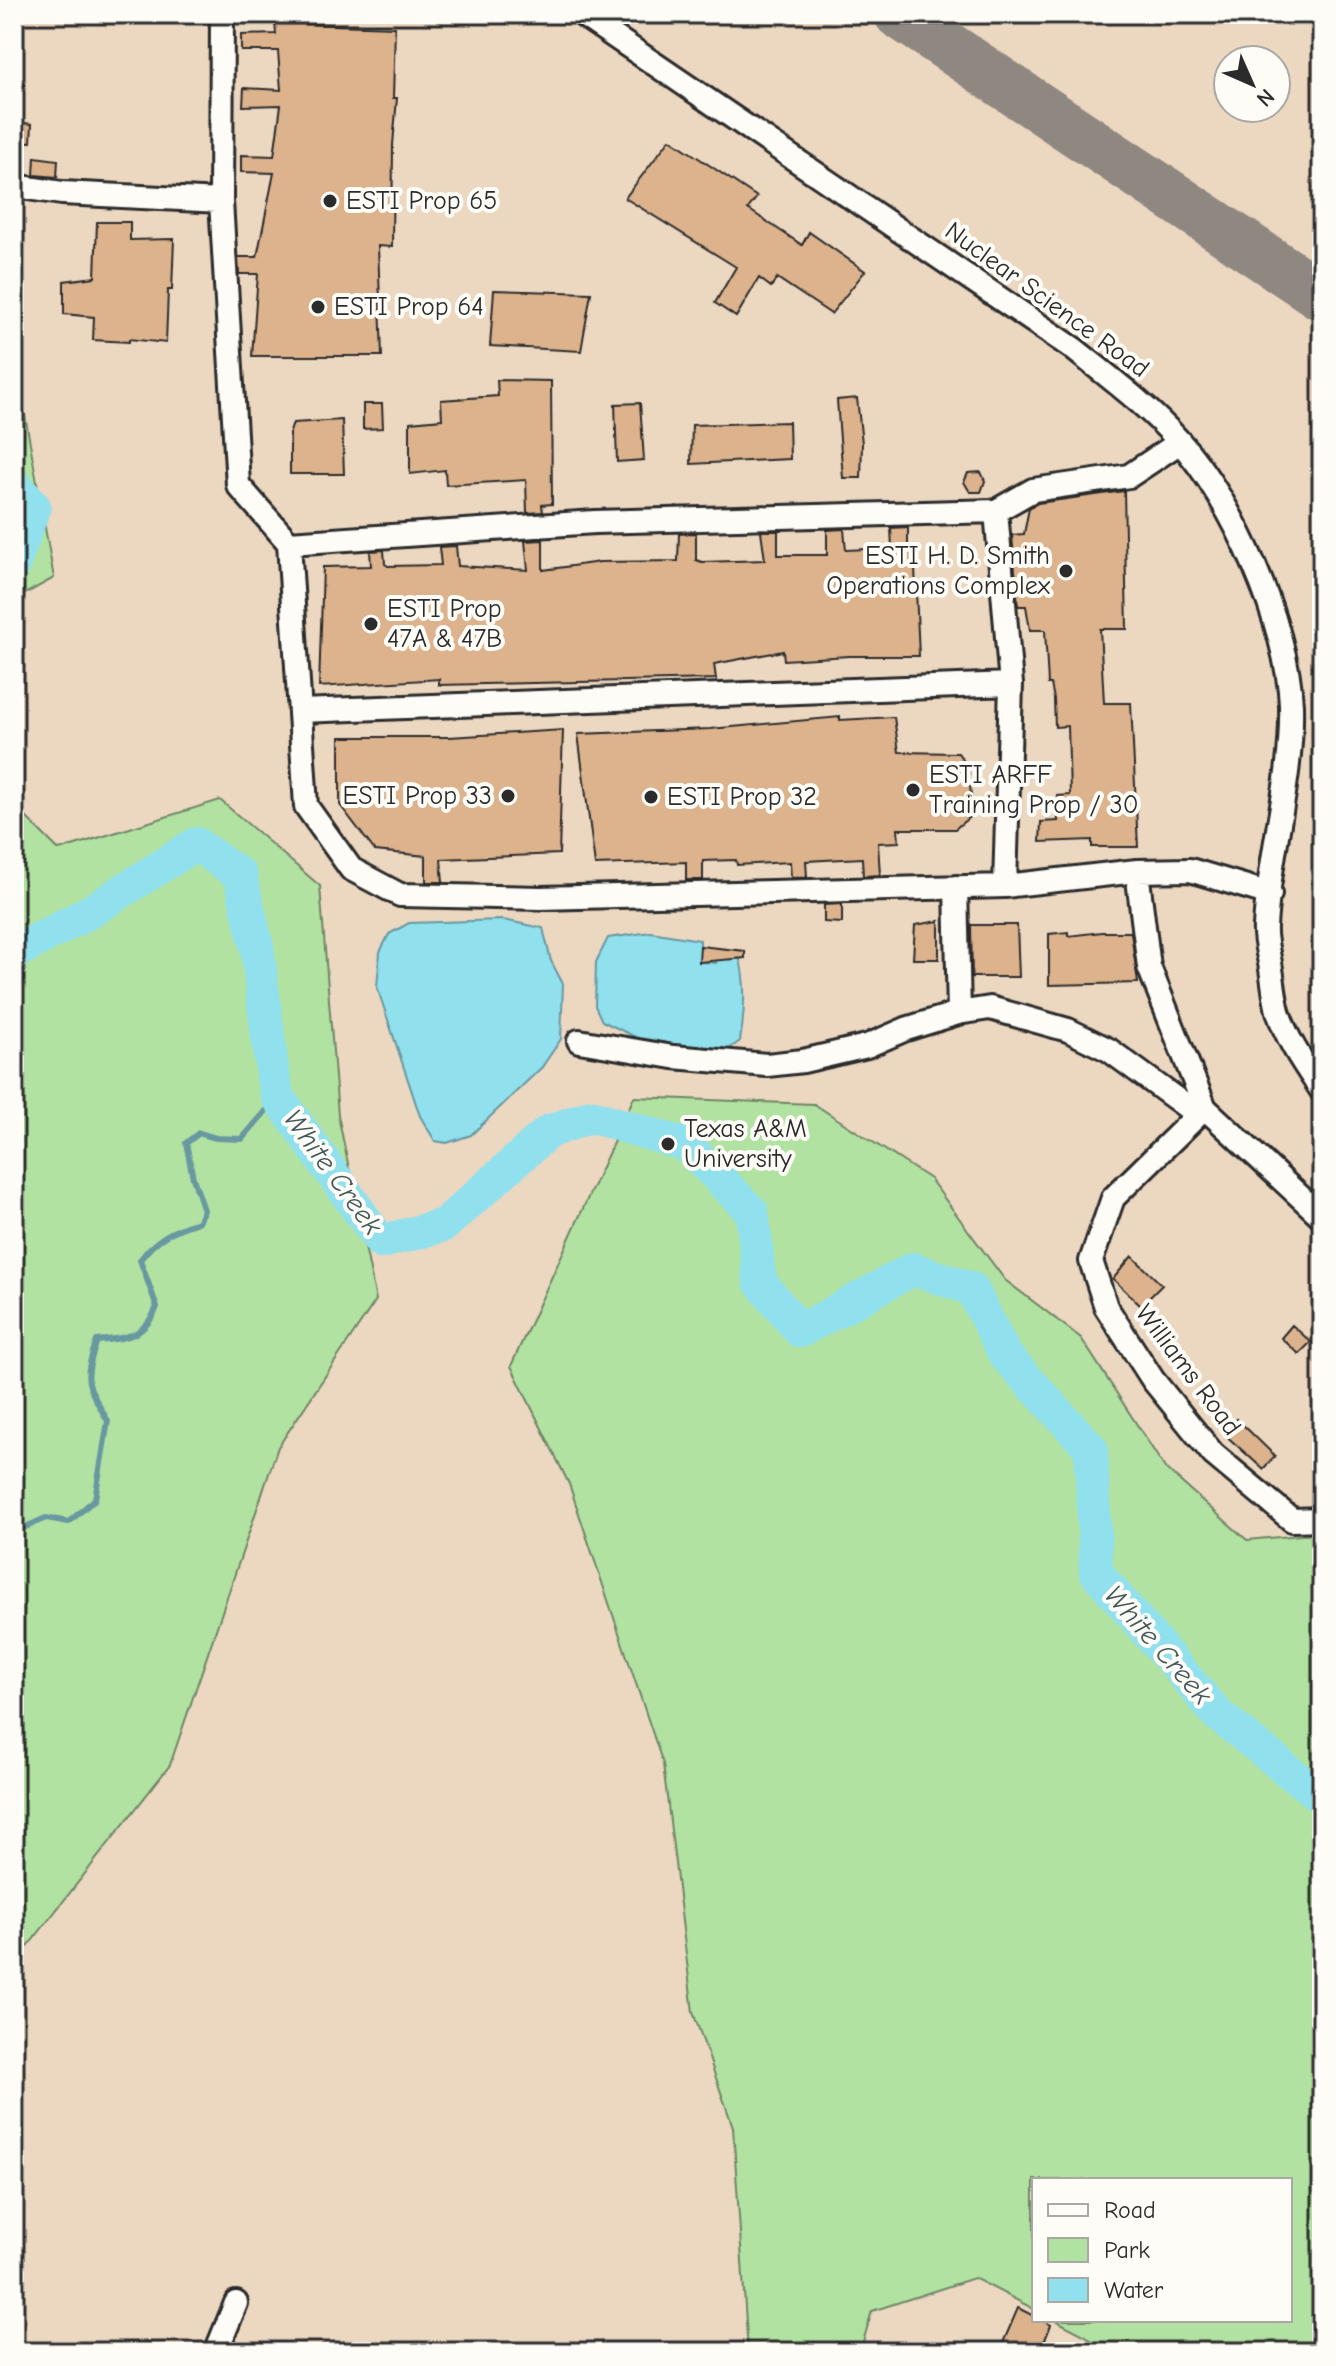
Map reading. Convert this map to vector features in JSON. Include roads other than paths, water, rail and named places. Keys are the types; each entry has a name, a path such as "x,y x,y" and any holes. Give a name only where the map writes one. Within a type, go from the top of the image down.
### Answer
{"street":[{"path":"222,14 221,201 238,485 289,543 306,806 351,869 400,895 540,898 1005,886 1137,871 1190,870 1270,894"},
{"name":"Nuclear Science Road","path":"581,14 1074,349 1139,401 1180,442 1235,523 1261,579 1283,655 1291,704 1287,770 1265,930 1278,1011 1289,1037 1322,1091"},
{"path":"14,186 62,193 221,201"},
{"path":"289,543 595,522 996,511 1033,490 1129,476 1180,442"},
{"path":"996,511 1011,684 1005,886"},
{"path":"300,711 1011,684"},
{"path":"1137,871 1149,967 1202,1111"},
{"path":"956,887 959,1013"},
{"path":"579,1041 673,1057 767,1065 803,1061 867,1046 906,1029 959,1013 990,1008 1068,1030 1109,1050 1202,1111 1322,1217"},
{"name":"Williams Road","path":"1202,1111 1113,1198 1091,1261 1106,1307 1153,1380 1213,1454 1292,1520 1322,1519"},
{"path":"216,2352 236,2303"}],"water":[{"path":"503,920 543,928 551,961 563,984 561,1039 542,1067 471,1135 447,1143 435,1141 420,1116 377,987 380,952 389,934 409,923"},
{"path":"651,932 700,940 700,962 716,963 718,948 738,953 744,985 742,1030 740,1041 724,1053 644,1041 602,1021 595,1006 596,962 608,938"}],"waterway":[{"name":"White Creek","path":"14,484 34,507 14,563"},
{"name":"White Creek","path":"14,953 91,911 196,844 240,875 257,947 278,1097 381,1242 444,1225 548,1132 591,1116 686,1145 752,1212 760,1282 800,1331 913,1269 972,1289 1005,1355 1091,1449 1096,1572 1218,1715 1322,1798"},
{"path":"14,1526 21,1529 46,1518 69,1522 95,1499 108,1421 91,1390 89,1365 97,1341 125,1337 140,1331 152,1317 157,1307 140,1260 166,1236 198,1222 204,1210 186,1143 199,1133 216,1138 242,1139 278,1097"}],"place":[{"name":"ESTI Prop 65","path":"330,201"},
{"name":"ESTI Prop 64","path":"318,307"},
{"name":"ESTI H. D. Smith Operations Complex","path":"1066,571"},
{"name":"ESTI Prop 47A & 47B","path":"371,624"},
{"name":"ESTI ARFF Training Prop / 30","path":"913,790"},
{"name":"ESTI Prop 33","path":"508,796"},
{"name":"ESTI Prop 32","path":"651,797"},
{"name":"Texas A&M University","path":"668,1144"}]}
